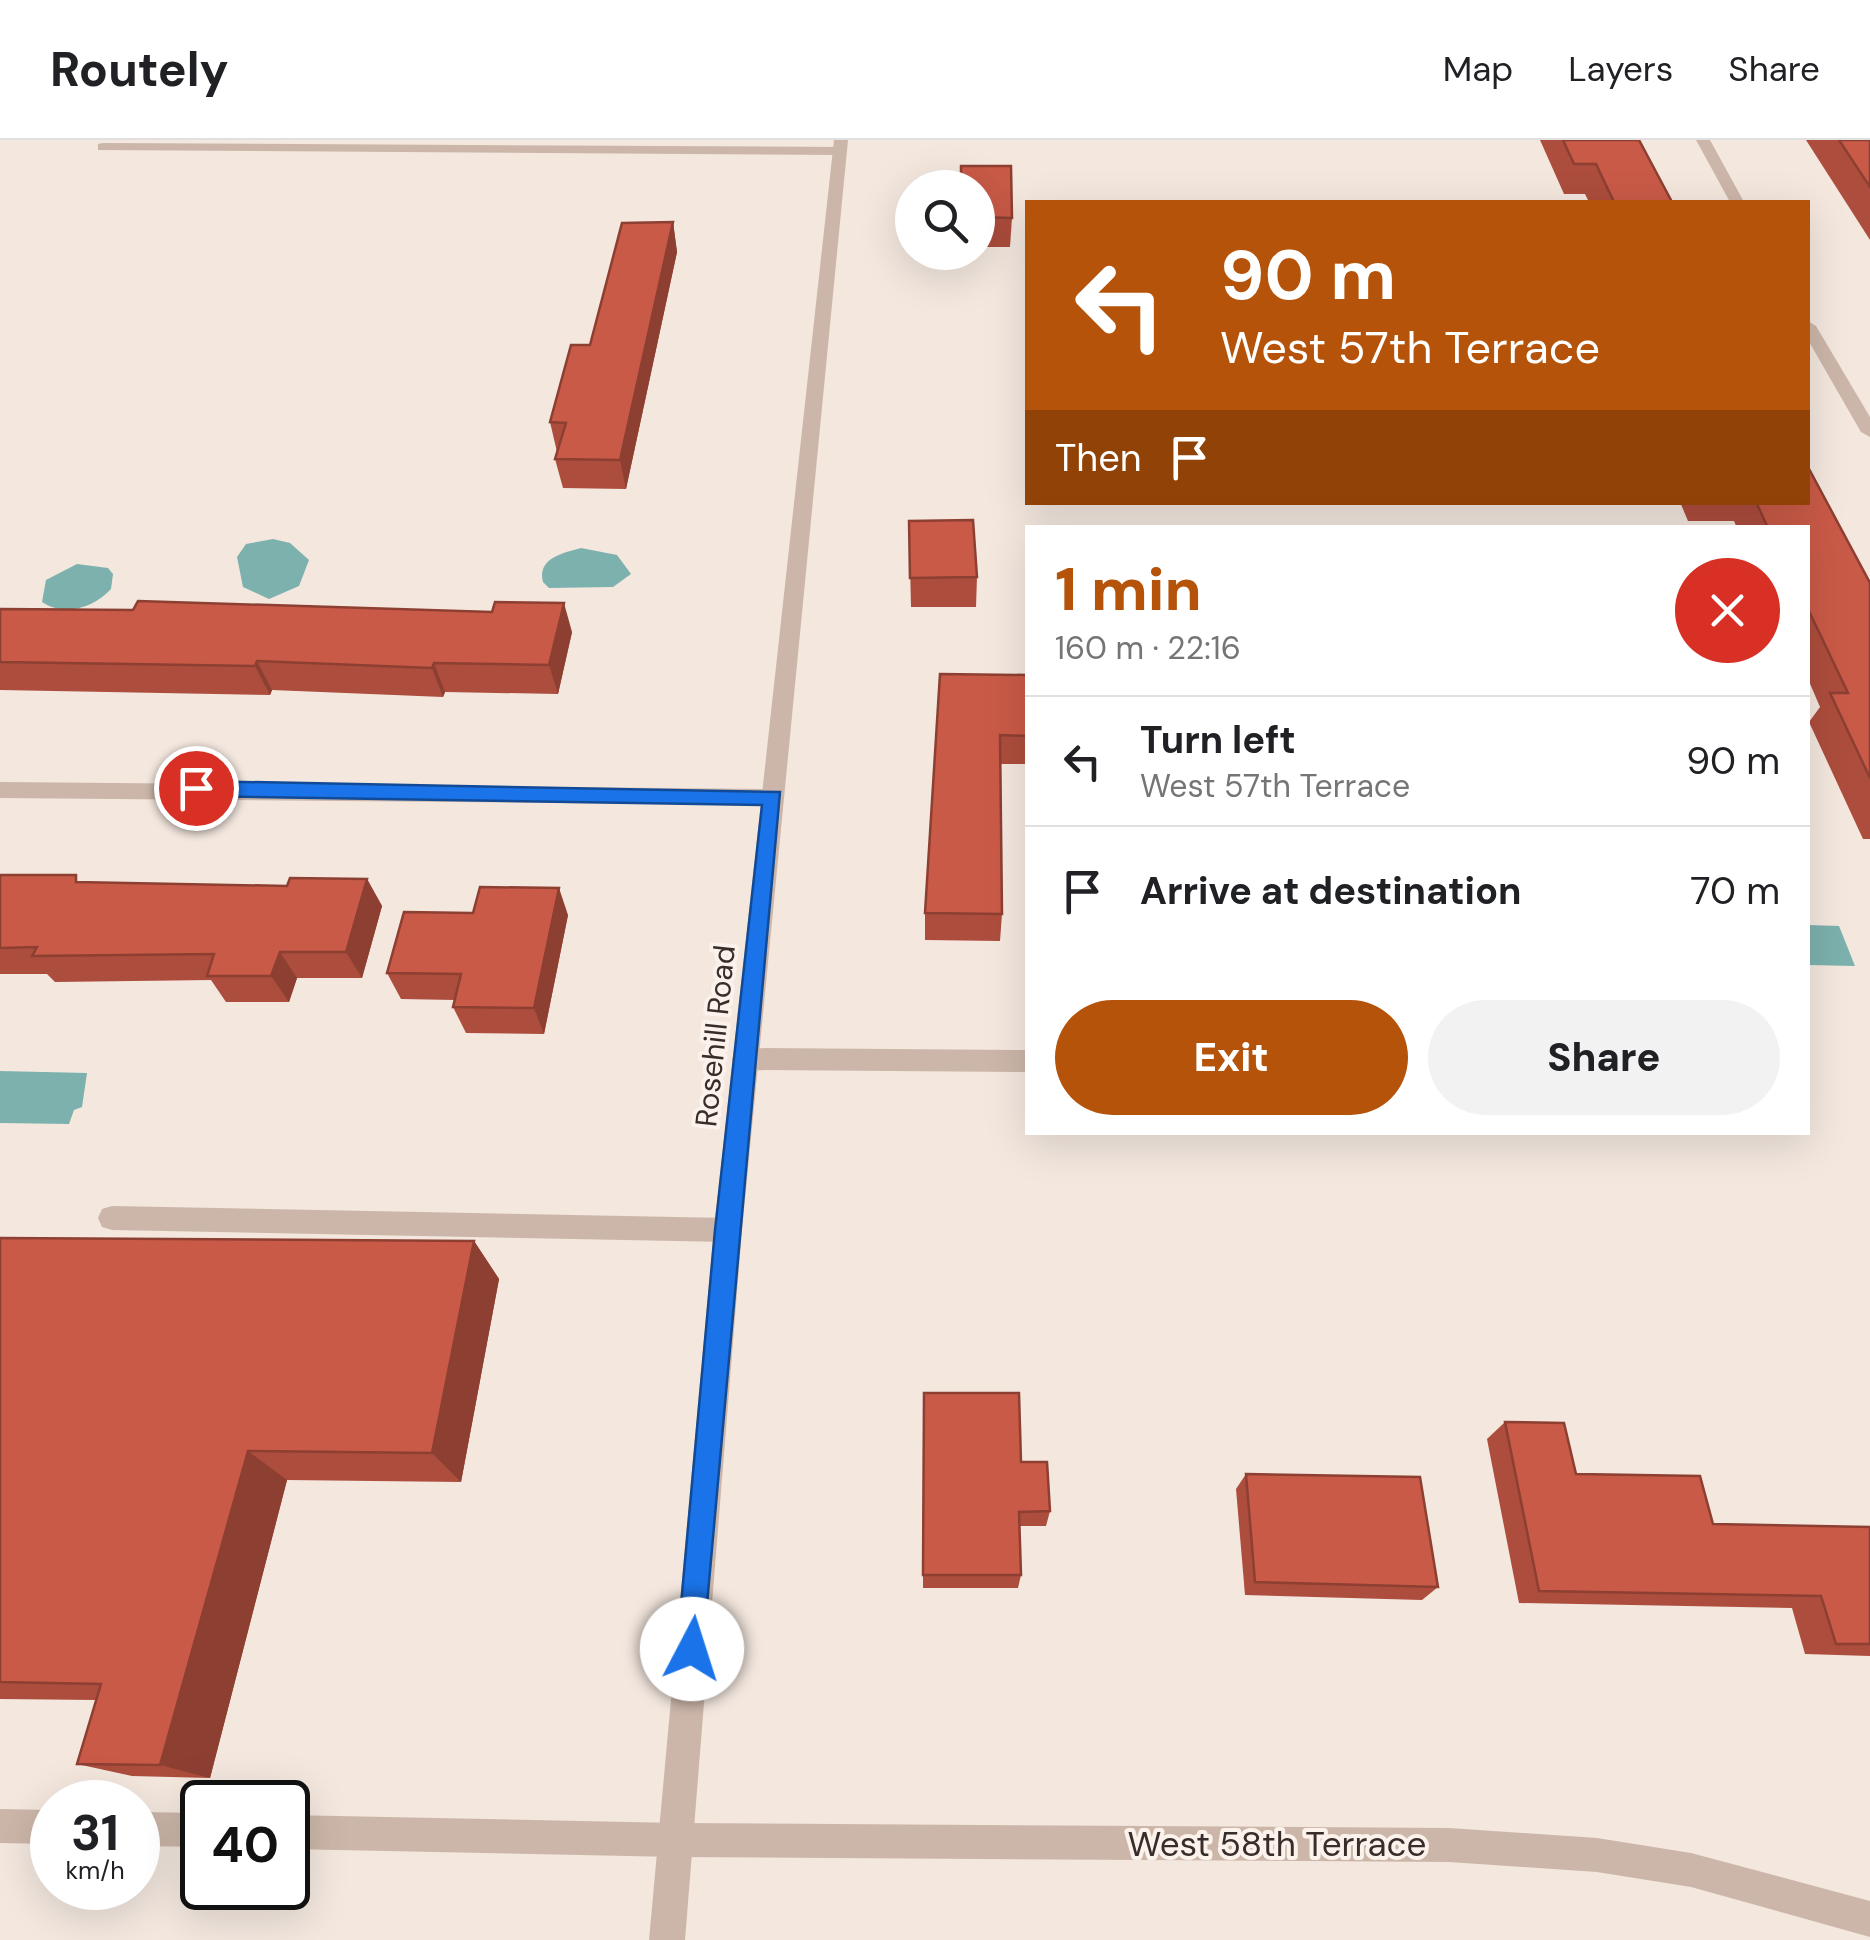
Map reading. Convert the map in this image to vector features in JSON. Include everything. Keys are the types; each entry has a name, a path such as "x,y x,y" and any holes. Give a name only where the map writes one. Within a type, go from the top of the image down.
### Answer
{"street":[{"path":"1702,140 1736,200"},
{"path":"97,144 841,146"},
{"name":"Rosehill Road","path":"667,1940 728,1230 841,146"},
{"path":"1810,329 1870,432"},
{"path":"0,790 773,798"},
{"path":"745,1059 1025,1062"},
{"path":"112,1218 728,1230"},
{"path":"0,1826 30,1827"},
{"name":"West 58th Terrace","path":"310,1832 1504,1849 1597,1855 1691,1870 1870,1920"}],"water":[{"path":"273,539 290,543 309,560 299,586 269,599 243,587 237,557 246,544"},
{"path":"581,548 617,555 631,574 613,587 549,588 542,574 548,562"},
{"path":"77,564 108,568 113,574 111,589 78,608 60,609 42,602 46,580"},
{"path":"1810,925 1839,926 1855,966 1810,965"},
{"path":"0,1071 87,1073 82,1107 74,1110 69,1124 0,1123"}],"building":[{"path":"1563,140 1639,140 1671,200 1613,200 1596,164 1574,164"},
{"path":"1839,140 1870,140 1870,187"},
{"path":"961,166 1011,166 1012,218 995,218 995,170 961,170"},
{"path":"673,222 620,460 555,459 566,423 550,422 571,345 590,345 622,223"},
{"path":"1810,471 1870,583 1870,778 1830,693 1848,693 1810,613 1810,525 1767,525 1757,505 1810,505"},
{"path":"973,520 977,577 910,578 909,521"},
{"path":"138,601 492,612 495,602 564,603 549,665 434,663 432,668 257,661 255,666 0,662 0,609 133,610"},
{"path":"940,674 1025,675 1025,736 1000,735 1002,914 925,913"},
{"path":"0,875 76,875 76,882 287,886 290,878 367,879 346,952 280,952 271,976 207,976 214,954 32,956 37,947 0,948"},
{"path":"480,887 559,888 534,1008 453,1007 461,974 387,973 404,912 473,913"},
{"path":"0,1238 474,1241 432,1453 248,1451 160,1765 77,1764 101,1684 0,1682"},
{"path":"924,1393 1019,1393 1021,1462 1047,1462 1050,1511 1019,1512 1021,1575 923,1575"},
{"path":"1505,1422 1564,1423 1576,1474 1700,1476 1713,1524 1870,1527 1870,1644 1836,1644 1821,1596 1539,1591"},
{"path":"1246,1474 1420,1477 1438,1587 1255,1582"}],"route":[{"path":"196,788 773,798 728,1230 692,1649"}]}
